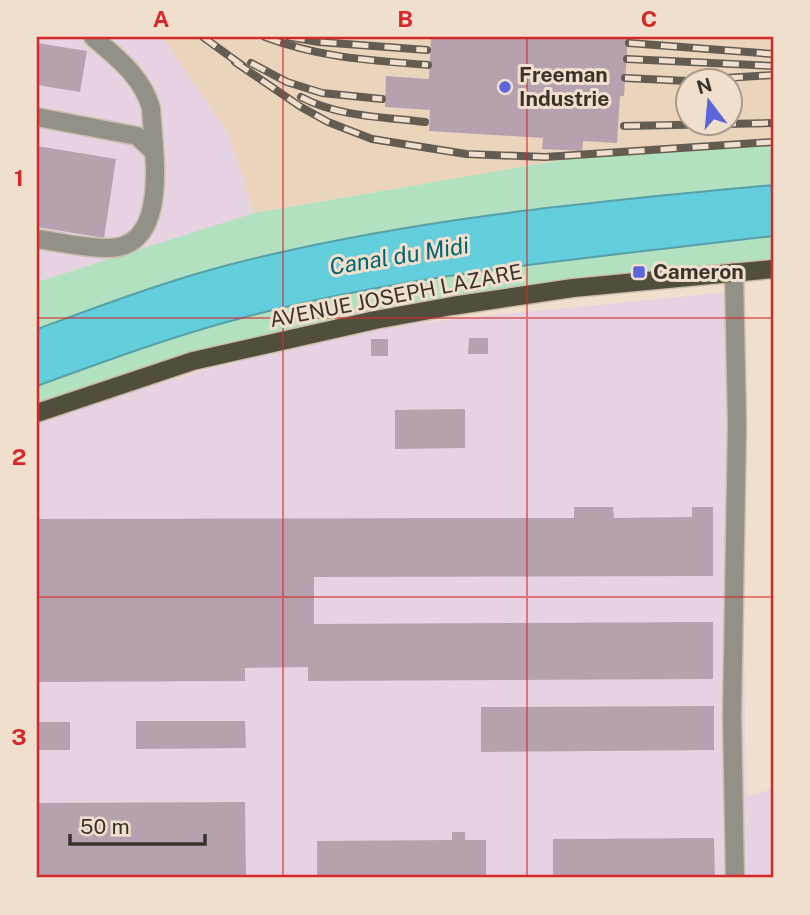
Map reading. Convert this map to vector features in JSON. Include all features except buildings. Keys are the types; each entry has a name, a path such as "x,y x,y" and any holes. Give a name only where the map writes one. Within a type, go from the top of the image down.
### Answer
{"main road":[{"name":"AVENUE JOSEPH LAZARE","path":"37,413 193,361 375,320 573,288 773,269"}],"lane":[{"path":"37,239 108,248 130,244 144,231 152,209 155,194 152,108 148,94 136,75 93,37"},
{"path":"37,117 138,136 153,151"},
{"path":"734,272 737,425 732,716 735,878"}],"shaded area":[{"path":"37,37 162,37 228,133 254,213 37,282"},
{"path":"162,37 773,37 773,139 585,156 254,213 228,133"},
{"name":"Cameron","path":"740,291 746,796 773,789 773,878 37,878 37,422 194,373 374,327"}],"green space":[{"path":"773,139 773,185 499,214 295,249 204,272 37,329 37,282 254,213 585,156"},
{"path":"773,236 773,278 648,278 262,344 37,413 37,386 187,334 304,303 370,289 504,268"}],"water":[{"name":"Canal du Midi","path":"773,185 773,236 504,268 370,289 213,326 37,386 37,329 228,265 363,235 430,224 636,198"}],"railway":[{"path":"203,37 243,66"},
{"path":"265,37 325,54 428,65"},
{"path":"289,37 319,42 427,50"},
{"path":"629,43 773,54"},
{"path":"627,59 773,66"},
{"path":"235,62 328,122 372,139 466,154 545,157 773,142"},
{"path":"251,63 287,82 322,93 382,99"},
{"path":"744,77 773,75"},
{"path":"625,78 674,80"},
{"path":"301,97 330,109 425,122"},
{"path":"624,126 773,123"}],"place":[{"name":"Freeman Industrie","path":"505,87"},
{"name":"Cameron","path":"639,272"}]}
